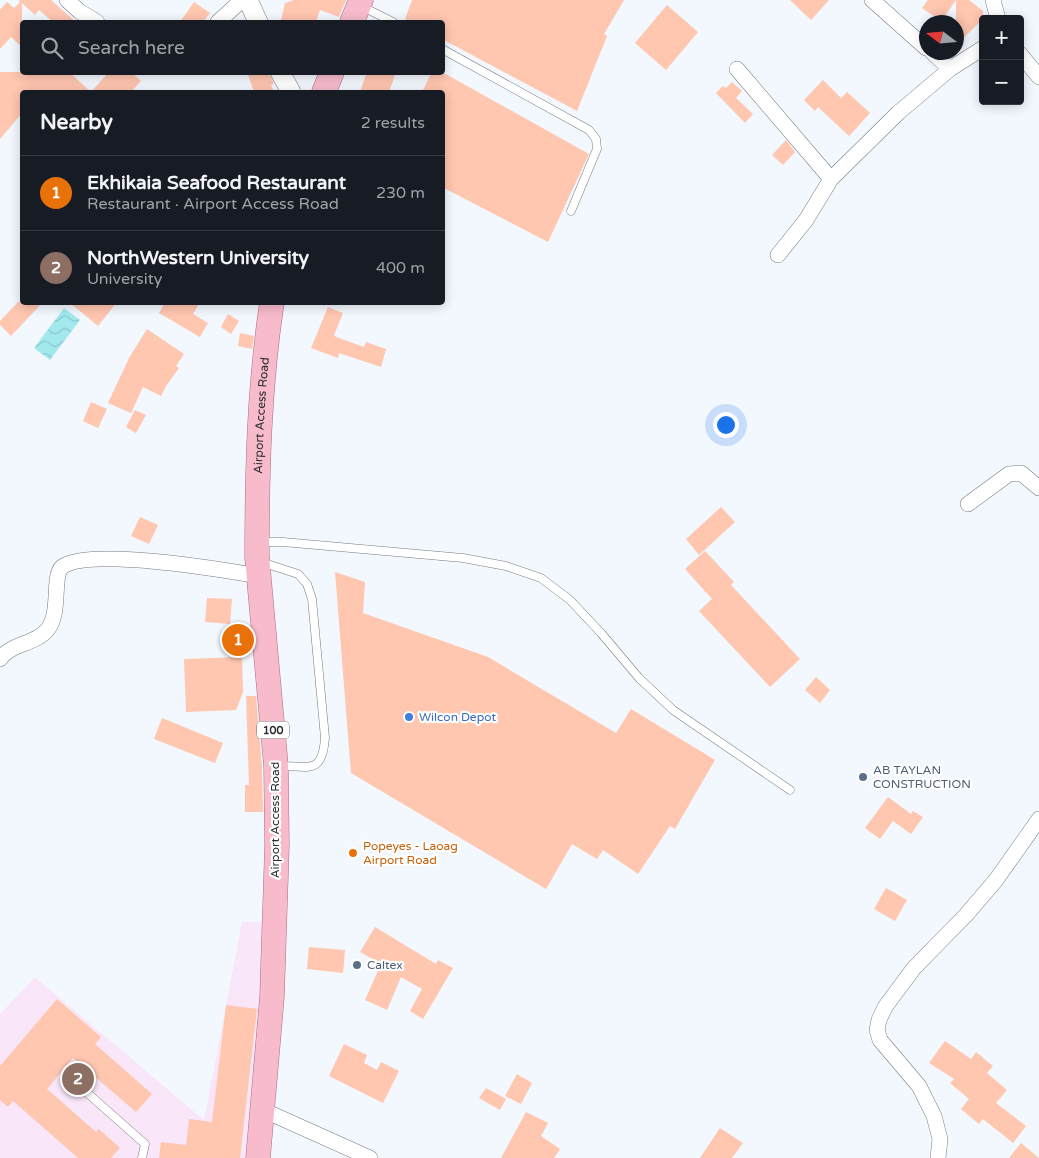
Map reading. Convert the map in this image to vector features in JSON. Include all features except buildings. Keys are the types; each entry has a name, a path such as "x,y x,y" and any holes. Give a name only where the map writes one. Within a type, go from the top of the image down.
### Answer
{"main road":[{"path":"325,90 331,75"},
{"name":"Airport Access Road","path":"258,1158 272,988 277,845 276,766 258,560 257,477 260,408 272,305"}],"street":[{"path":"67,0 79,11 94,20"},
{"path":"220,20 242,0"},
{"path":"248,0 257,20"},
{"path":"872,0 919,42"},
{"path":"993,0 997,15"},
{"path":"778,255 806,220 830,179 898,113 950,69 979,51"},
{"path":"1024,59 1039,77"},
{"path":"940,60 950,69"},
{"path":"738,69 830,179"},
{"path":"282,75 290,90"},
{"path":"968,504 1009,474 1021,473 1039,488"},
{"path":"0,659 13,649 41,636 49,628 54,616 57,599 56,579 58,573 68,564 104,559 186,565 258,560"},
{"path":"938,1158 940,1139 934,1116 919,1086 880,1040 877,1030 878,1020 885,1007 914,968 966,915 996,880 1039,819"},
{"path":"263,1110 370,1158"}],"lane":[{"path":"357,9 387,20"},
{"path":"445,52 590,130 596,139 597,149 571,211"},
{"path":"258,560 283,542 463,558 506,566 541,578 570,600 639,678 673,710 790,790"},
{"path":"258,560 298,574 307,584 312,599 324,728 324,752 313,767 276,766"},
{"path":"84,1090 145,1144 142,1158"}],"shaded area":[{"path":"242,922 263,922 258,1037 247,1158 0,1158 0,1014 35,977 204,1120"}],"water":[{"path":"64,308 80,320 50,360 34,348"}],"place":[{"name":"Ekhikaia Seafood Restaurant","path":"238,640"},
{"name":"Wilcon Depot","path":"409,717"},
{"name":"AB TAYLAN CONSTRUCTION","path":"863,777"},
{"name":"Popeyes - Laoag Airport Road","path":"353,853"},
{"name":"Caltex","path":"357,965"},
{"name":"NorthWestern University","path":"78,1079"}]}
